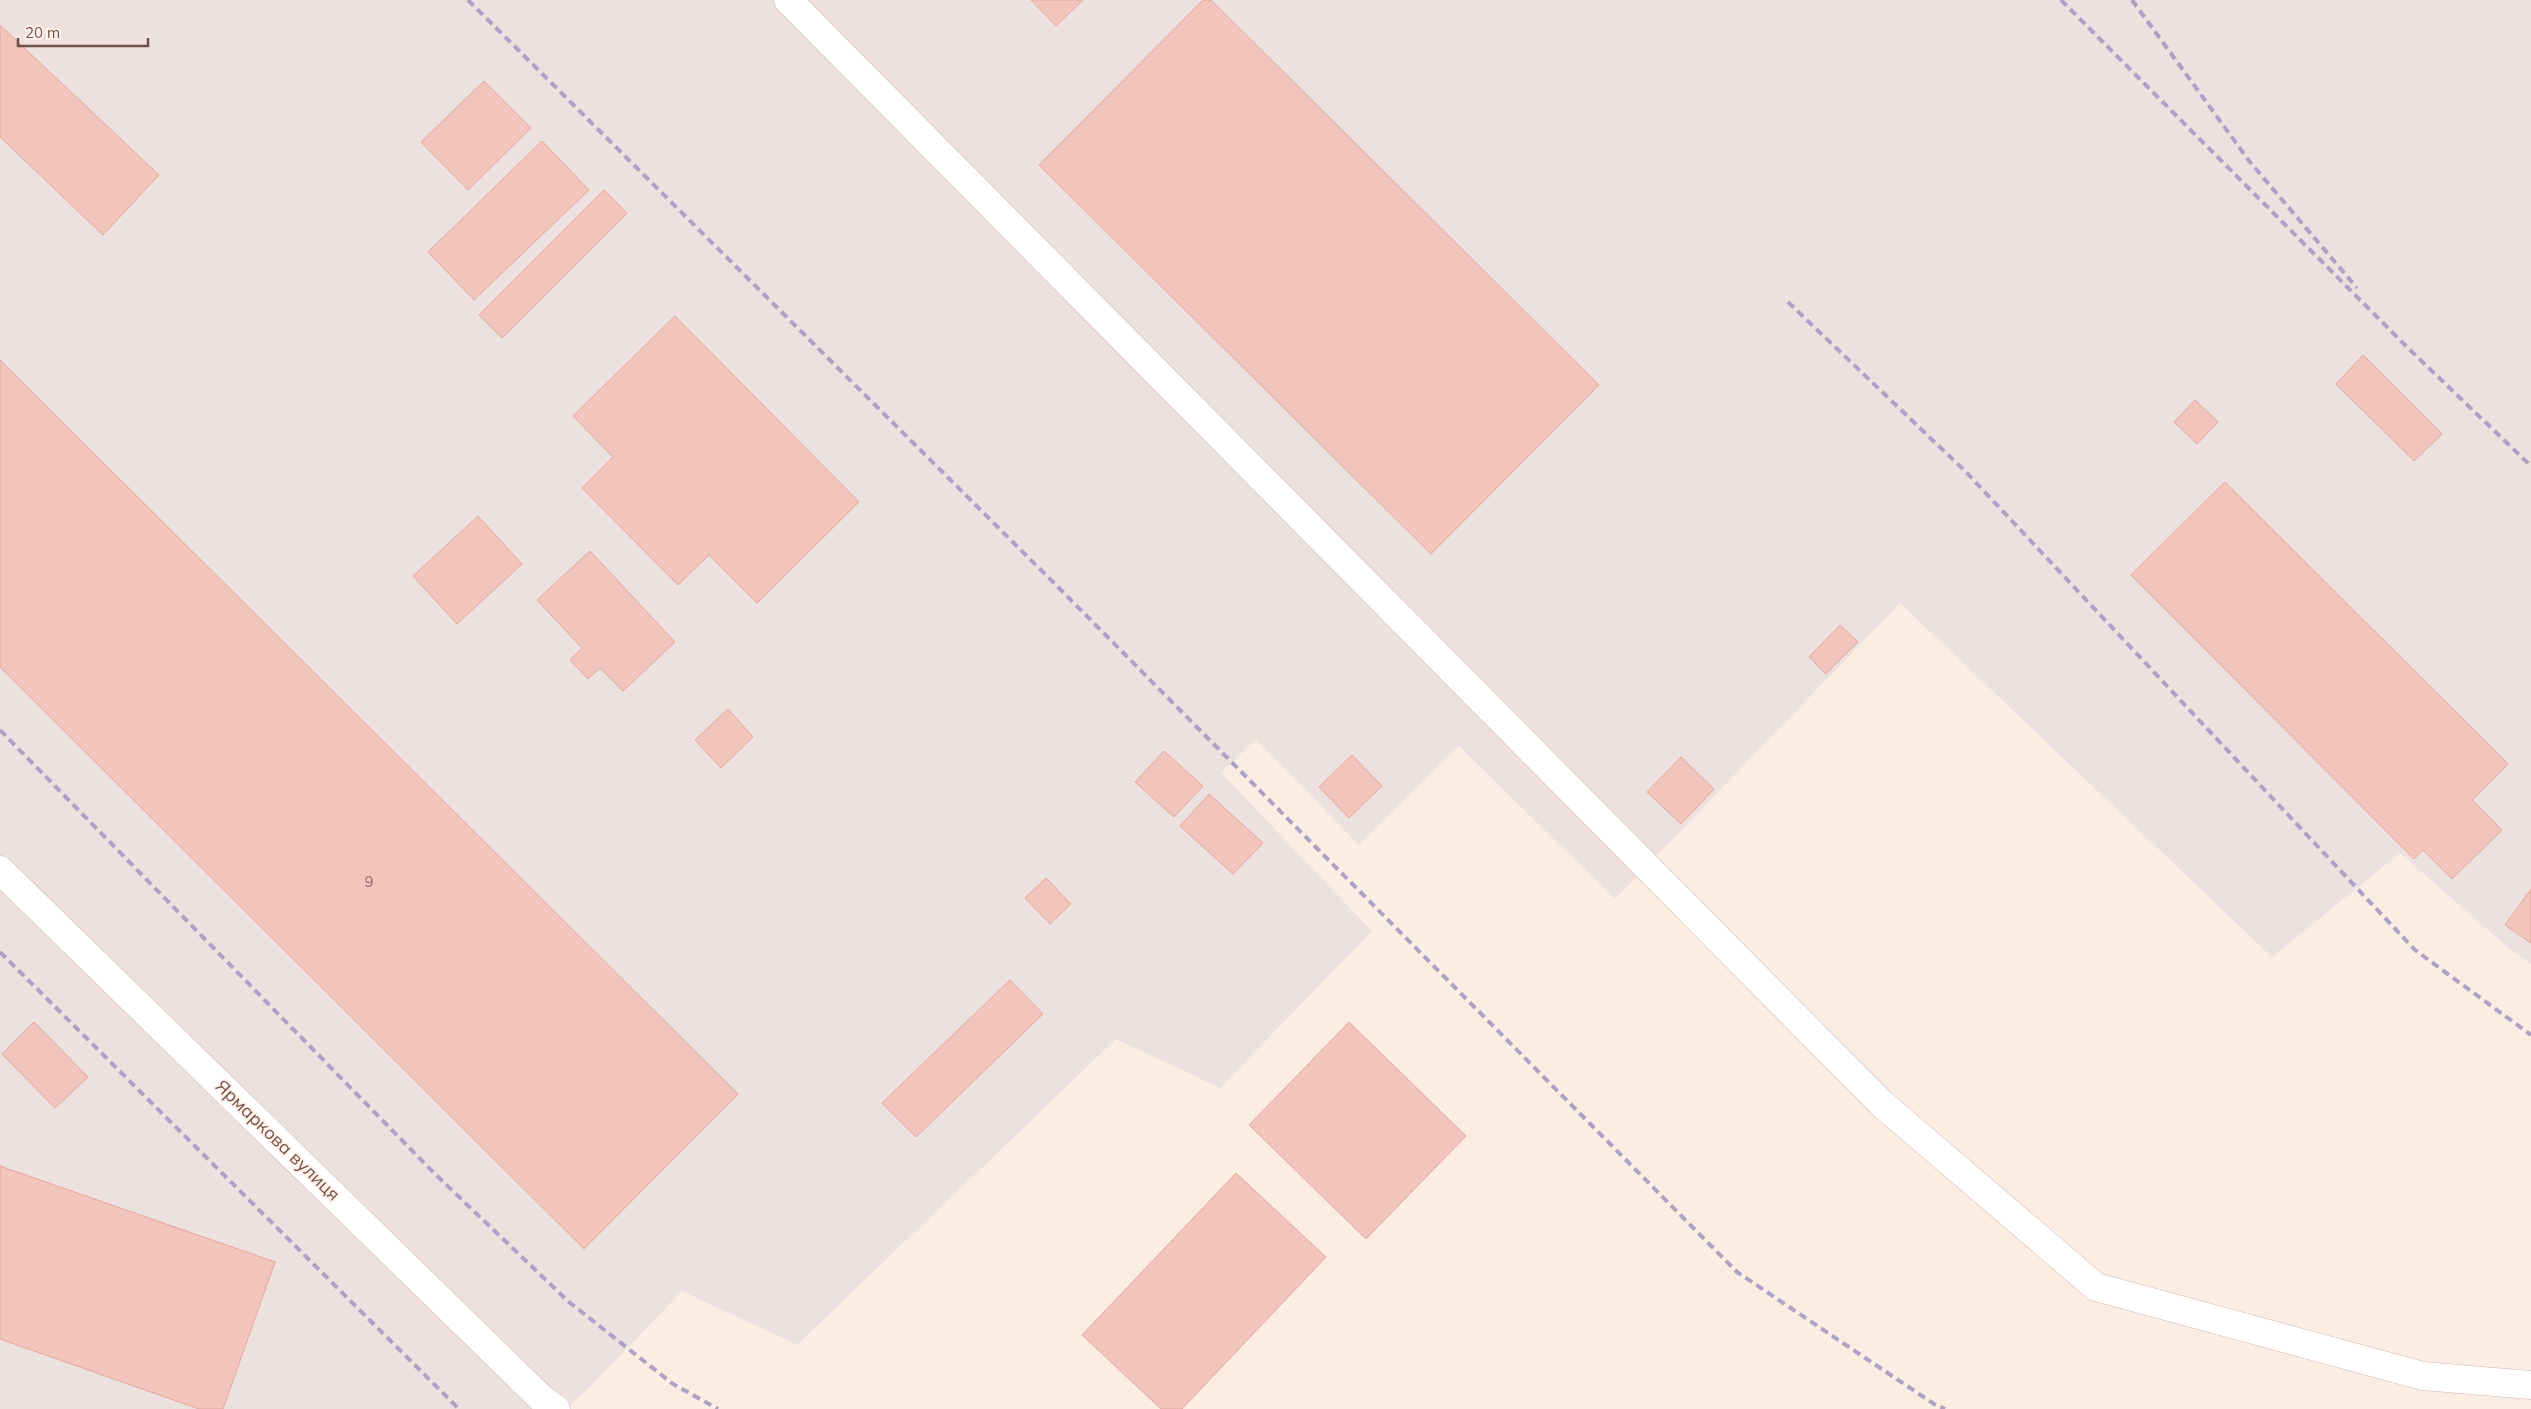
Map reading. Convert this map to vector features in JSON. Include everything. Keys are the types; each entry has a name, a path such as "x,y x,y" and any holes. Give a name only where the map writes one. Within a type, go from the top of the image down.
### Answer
{"street":[{"path":"788,0 1882,1103 2096,1287 2423,1376 2531,1385"},
{"name":"Ярмаркова вулиця","path":"0,870 542,1399 556,1409"}],"shaded area":[{"path":"0,0 2531,0 2531,964 2505,945 2400,853 2272,957 1900,603 1615,899 1459,746 1359,845 1256,739 1221,773 1372,931 1220,1088 1116,1039 797,1345 682,1291 588,1389 566,1409 0,1409"}],"building":[{"path":"1031,0 1083,0 1056,26"},
{"path":"1203,0 1211,0 1599,385 1431,554 1039,165"},
{"path":"0,25 159,175 103,235 0,137"},
{"path":"484,81 531,128 468,190 421,142"},
{"path":"542,141 589,190 474,300 428,252"},
{"path":"604,190 627,213 502,338 479,315"},
{"path":"675,316 859,502 757,603 709,555 678,585 582,488 613,457 573,416"},
{"path":"2363,355 2442,434 2414,461 2336,384"},
{"path":"0,360 738,1094 584,1249 0,667"},
{"path":"2195,400 2218,422 2197,444 2174,422"},
{"path":"2225,482 2508,764 2472,800 2502,830 2452,879 2423,850 2414,859 2131,575"},
{"path":"478,516 522,564 457,624 413,576"},
{"path":"590,551 675,642 623,691 600,668 588,679 570,660 582,648 537,600"},
{"path":"1840,625 1858,642 1826,674 1809,657"},
{"path":"728,709 753,737 721,768 695,740"},
{"path":"1164,751 1203,786 1174,817 1135,782"},
{"path":"1352,755 1382,786 1349,818 1319,787"},
{"path":"1681,757 1714,789 1681,824 1647,792"},
{"path":"1209,794 1263,843 1233,874 1180,826"},
{"path":"1046,878 1071,904 1050,924 1025,898"},
{"path":"2531,889 2531,943 2505,925"},
{"path":"1010,980 1043,1014 916,1137 882,1103"},
{"path":"34,1022 88,1077 55,1108 2,1054"},
{"path":"1349,1022 1466,1136 1366,1239 1249,1125"},
{"path":"0,1166 275,1262 223,1409 199,1409 0,1339"},
{"path":"1236,1173 1326,1257 1182,1409 1161,1409 1082,1335"}],"railway":[{"path":"468,0 1056,585 1737,1272 1934,1404 1945,1409"},
{"path":"2061,0 2409,349 2531,466"},
{"path":"2132,0 2250,162 2357,288"},
{"path":"1788,302 1966,472 2415,950 2531,1035"},
{"path":"0,730 435,1174 569,1302 673,1384 718,1409"},
{"path":"0,952 459,1409"}]}
